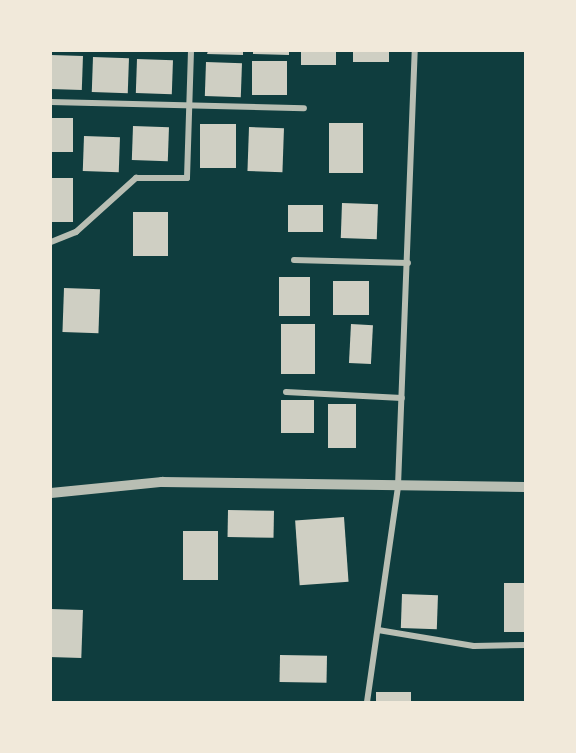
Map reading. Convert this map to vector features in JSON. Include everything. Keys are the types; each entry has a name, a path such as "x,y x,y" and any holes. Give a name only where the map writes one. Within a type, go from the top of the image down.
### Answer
{"street":[{"path":"51,242 76,232 136,178 187,178 191,51"},
{"path":"367,702 398,486 416,51"},
{"path":"51,102 304,108"},
{"path":"294,260 408,263"},
{"path":"286,392 402,398"},
{"path":"51,493 162,482 525,488"},
{"path":"378,630 474,646 525,645"}],"building":[{"path":"208,51 243,51 243,55 207,54"},
{"path":"253,51 289,51 289,55 253,54"},
{"path":"301,51 336,51 336,65 301,65"},
{"path":"353,51 389,51 389,62 353,62"},
{"path":"51,55 83,56 82,90 51,89"},
{"path":"93,57 129,58 128,93 92,92"},
{"path":"137,59 173,60 172,94 136,93"},
{"path":"252,61 287,61 287,95 252,95"},
{"path":"206,62 242,63 241,97 205,96"},
{"path":"51,118 73,118 73,152 51,152"},
{"path":"329,123 363,123 363,173 329,173"},
{"path":"200,124 236,124 236,168 200,168"},
{"path":"133,126 169,127 168,161 132,160"},
{"path":"249,127 284,128 282,172 247,171"},
{"path":"84,136 120,137 119,172 83,171"},
{"path":"51,178 73,178 73,222 51,222"},
{"path":"342,203 378,204 377,239 341,238"},
{"path":"288,205 323,205 323,232 288,232"},
{"path":"133,212 168,212 168,256 133,256"},
{"path":"279,277 310,277 310,316 279,316"},
{"path":"333,281 369,281 369,315 333,315"},
{"path":"64,288 100,289 98,333 62,332"},
{"path":"281,324 315,324 315,374 281,374"},
{"path":"351,324 373,325 371,364 349,363"},
{"path":"281,400 314,400 314,433 281,433"},
{"path":"328,404 356,404 356,448 328,448"},
{"path":"228,510 274,511 274,538 228,537"},
{"path":"344,517 349,582 300,585 295,520"},
{"path":"183,531 218,531 218,580 183,580"},
{"path":"504,583 525,583 525,632 504,632"},
{"path":"402,594 438,595 437,629 401,628"},
{"path":"51,609 83,610 81,658 51,657"},
{"path":"280,655 327,656 327,683 280,682"},
{"path":"376,692 411,692 411,702 376,702"}]}
